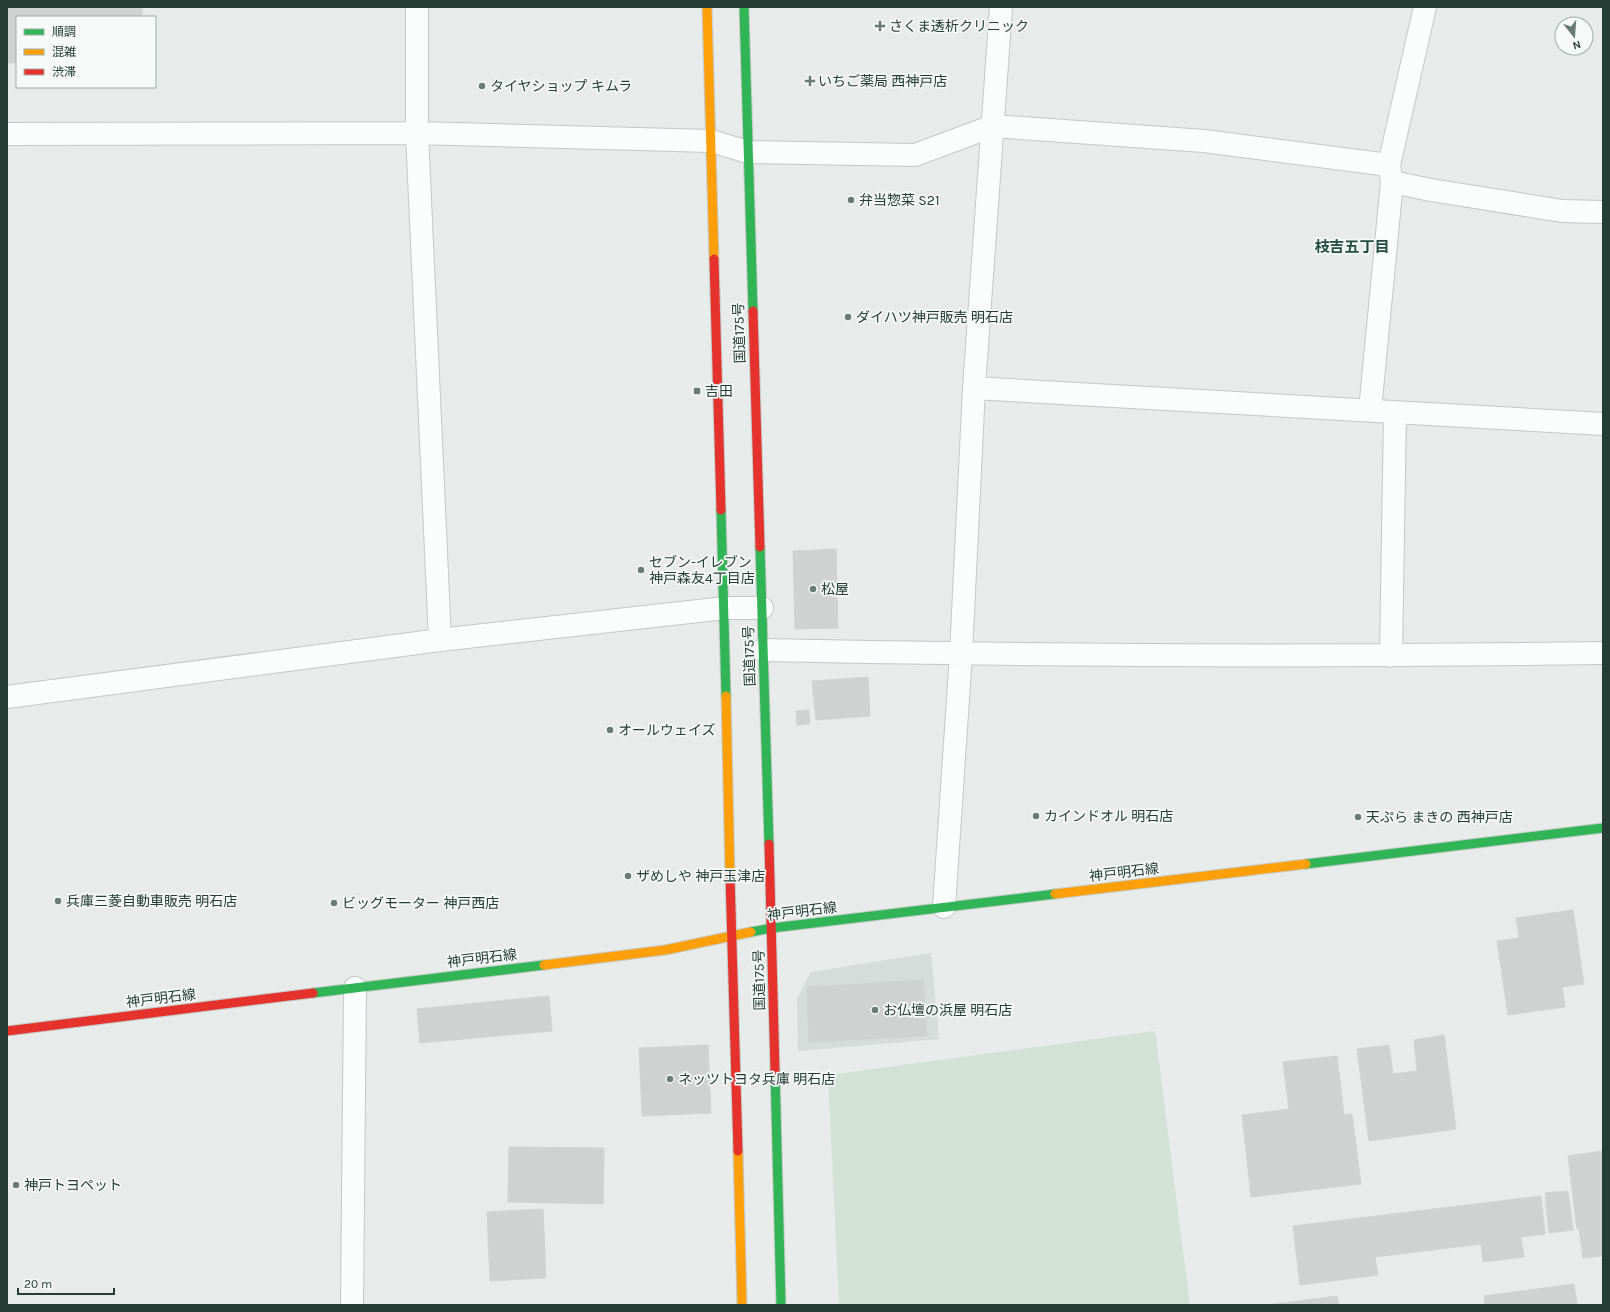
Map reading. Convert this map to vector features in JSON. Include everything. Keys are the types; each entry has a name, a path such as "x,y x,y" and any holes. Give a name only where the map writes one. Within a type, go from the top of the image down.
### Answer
{"main road":[{"name":"国道175号","path":"707,7 725,608 742,1305"},
{"name":"国道175号","path":"744,7 772,928 781,1305"},
{"name":"神戸明石線","path":"7,1031 665,950 772,928 1603,828"}],"street":[{"path":"416,7 417,133 440,640"},
{"path":"944,908 961,654 974,388 1001,7"},
{"path":"1370,410 1390,173 1425,7"},
{"path":"7,134 417,133 711,141 748,152 915,155 992,126 1204,141 1390,173 1431,190 1562,211 1603,212"},
{"path":"974,388 1603,424"},
{"path":"1391,656 1395,412"},
{"path":"7,697 440,640 725,608 762,608"},
{"path":"763,650 961,654 1391,656 1603,653"},
{"path":"352,1305 355,988"}],"shaded area":[{"path":"931,953 939,1039 798,1051 797,999 811,972"}],"green space":[{"path":"1155,1031 1190,1305 839,1305 828,1075"}],"building":[{"path":"7,7 142,7 142,16 16,16 16,63 7,63"},
{"path":"836,549 838,628 795,629 793,551"},
{"path":"868,677 870,716 816,720 812,681"},
{"path":"809,710 810,724 797,725 796,711"},
{"path":"1573,910 1584,984 1562,987 1565,1007 1508,1015 1497,941 1519,938 1516,918"},
{"path":"923,980 927,1036 809,1042 807,987"},
{"path":"549,996 552,1031 420,1043 417,1009"},
{"path":"1444,1035 1456,1129 1369,1141 1357,1049 1389,1045 1393,1074 1417,1071 1414,1040"},
{"path":"708,1045 711,1113 642,1116 639,1048"},
{"path":"1337,1056 1344,1115 1352,1114 1361,1184 1251,1197 1242,1115 1289,1109 1283,1062"},
{"path":"509,1147 604,1148 603,1204 508,1202"},
{"path":"1603,1151 1603,1226 1577,1229 1568,1156"},
{"path":"1568,1191 1573,1230 1549,1233 1545,1193"},
{"path":"1541,1196 1545,1234 1521,1237 1524,1257 1483,1262 1481,1244 1375,1257 1378,1275 1300,1285 1293,1226"},
{"path":"543,1209 546,1278 490,1281 487,1212"},
{"path":"1603,1226 1603,1256 1583,1258 1579,1229"},
{"path":"1574,1284 1577,1305 1485,1305 1484,1296"},
{"path":"1337,1296 1339,1305 1267,1305"}],"traffic: fast":[{"path":"744,7 753,311"},
{"path":"721,510 726,696"},
{"path":"760,547 769,844"},
{"path":"1306,864 1603,828"},
{"path":"751,932 772,928 1055,894"},
{"path":"313,993 544,965"},
{"path":"775,1071 781,1305"}],"traffic: slow":[{"path":"707,7 714,259"},
{"path":"726,696 730,876"},
{"path":"1055,894 1306,864"},
{"path":"544,965 665,950 751,932"},
{"path":"738,1151 742,1305"}],"traffic: jam":[{"path":"714,259 721,510"},
{"path":"753,311 760,547"},
{"path":"769,844 775,1071"},
{"path":"730,876 738,1151"},
{"path":"7,1031 313,993"}],"place":[{"name":"さくま透析クリニック","path":"880,26"},
{"name":"いちご薬局 西神戸店","path":"810,81"},
{"name":"タイヤショップ キムラ","path":"482,86"},
{"name":"弁当惣菜 S21","path":"851,200"},
{"name":"ダイハツ神戸販売 明石店","path":"848,317"},
{"name":"吉田","path":"697,391"},
{"name":"セブン-イレブン 神戸森友4丁目店","path":"641,570"},
{"name":"松屋","path":"813,589"},
{"name":"オールウェイズ","path":"610,730"},
{"name":"カインドオル 明石店","path":"1036,816"},
{"name":"天ぷら まきの 西神戸店","path":"1358,817"},
{"name":"ザめしや 神戸玉津店","path":"628,876"},
{"name":"兵庫三菱自動車販売 明石店","path":"58,901"},
{"name":"ビッグモーター 神戸西店","path":"334,903"},
{"name":"お仏壇の浜屋 明石店","path":"875,1010"},
{"name":"ネッツトヨタ兵庫 明石店","path":"670,1079"},
{"name":"神戸トヨペット","path":"16,1185"}],"district":[{"name":"枝吉五丁目","path":"1352,247"}]}
